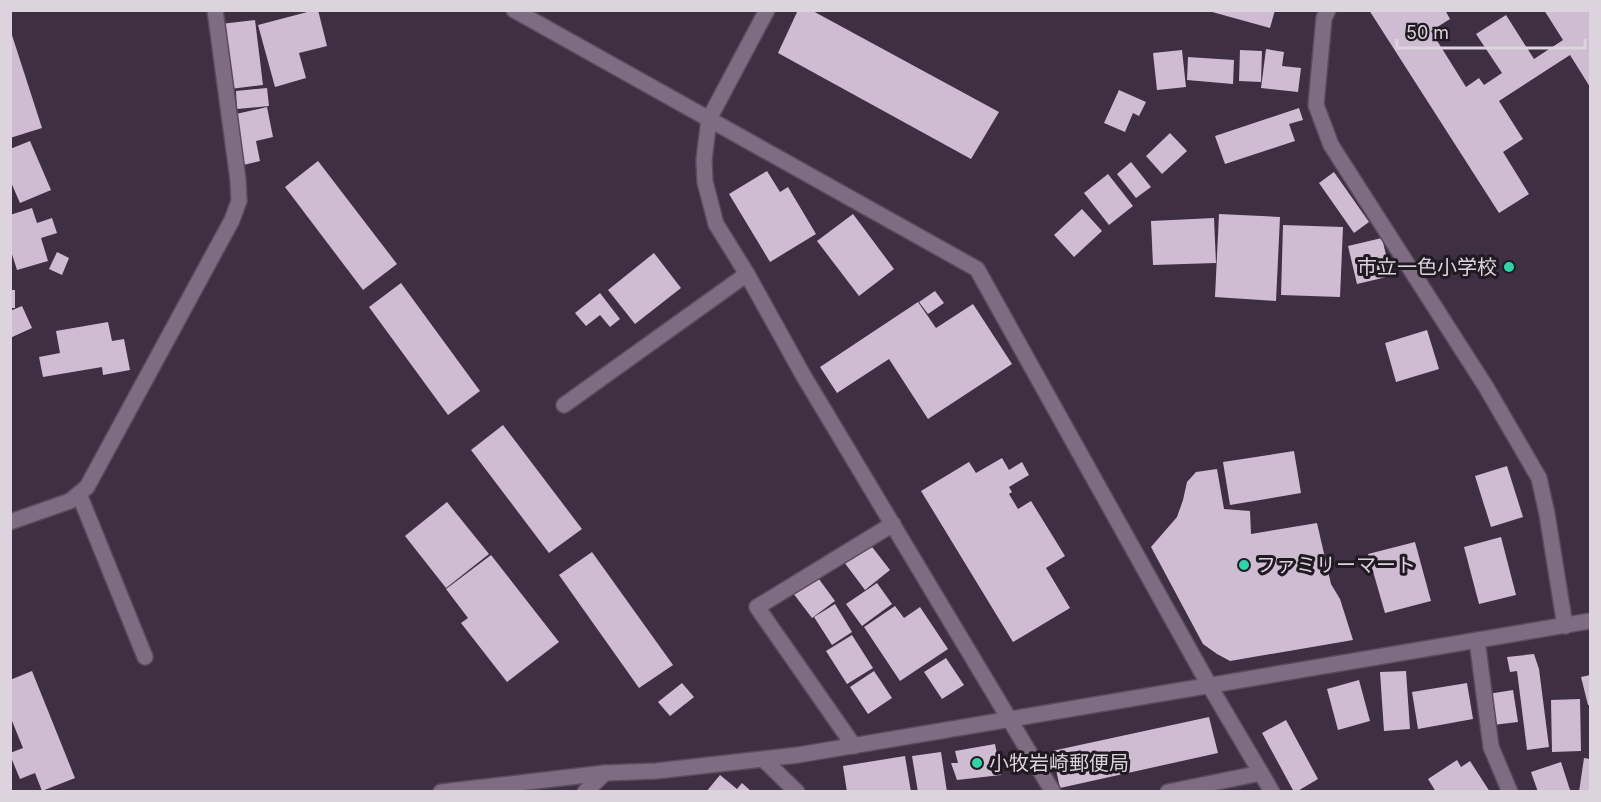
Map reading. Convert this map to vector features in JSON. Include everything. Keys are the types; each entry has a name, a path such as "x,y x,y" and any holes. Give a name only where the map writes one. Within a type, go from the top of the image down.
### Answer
{"street":[{"path":"10,522 70,501 87,487 232,220 239,201 238,180 215,10"},
{"path":"514,10 977,269 1209,685 1272,792"},
{"path":"767,10 709,119 705,182 716,224 747,274 803,375 1053,792"},
{"path":"1328,10 1324,18 1316,105 1331,145 1486,387 1539,478 1565,626"},
{"path":"564,405 747,274"},
{"path":"79,494 145,657"},
{"path":"854,746 757,607 893,524"},
{"path":"441,792 605,773 656,771 764,760 1590,621"},
{"path":"1477,640 1491,747 1510,792"},
{"path":"764,760 797,792"},
{"path":"585,792 605,773"},
{"path":"1174,791 1261,773"}],"building":[{"path":"318,10 327,46 299,53 306,78 275,87 258,25"},
{"path":"798,10 811,10 999,112 971,159 778,53"},
{"path":"1205,10 1275,10 1270,28"},
{"path":"1369,10 1445,10 1450,19 1431,31 1466,87 1479,78 1484,85 1502,73 1476,34 1506,15 1534,59 1563,40 1544,10 1590,10 1590,87 1570,55 1499,101 1523,139 1503,152 1529,194 1499,213"},
{"path":"255,20 263,85 230,89 221,24"},
{"path":"10,29 42,128 10,138"},
{"path":"1266,49 1284,52 1282,66 1301,68 1298,92 1261,88"},
{"path":"1182,50 1186,87 1157,90 1153,53"},
{"path":"1240,50 1262,51 1261,82 1239,81"},
{"path":"1188,57 1234,60 1233,84 1187,80"},
{"path":"267,88 269,106 237,109 236,91"},
{"path":"1119,90 1146,102 1139,116 1133,113 1125,132 1104,123"},
{"path":"267,107 273,137 256,141 260,161 239,166 232,135 240,133 236,114"},
{"path":"1299,108 1303,120 1289,124 1295,141 1225,164 1215,136"},
{"path":"1170,133 1187,151 1162,174 1146,156"},
{"path":"30,141 51,190 20,203 10,180 10,149"},
{"path":"318,161 397,264 363,290 285,187"},
{"path":"1131,162 1151,187 1136,198 1117,174"},
{"path":"767,171 780,192 788,187 816,234 770,262 729,194"},
{"path":"1334,172 1369,222 1354,233 1319,183"},
{"path":"1108,174 1133,206 1109,225 1084,193"},
{"path":"32,208 37,223 52,218 57,233 41,238 48,261 17,270 10,248 10,215"},
{"path":"1082,209 1102,231 1074,257 1054,235"},
{"path":"853,214 894,269 859,296 817,241"},
{"path":"1219,214 1280,217 1276,301 1215,297"},
{"path":"1214,218 1216,263 1153,265 1151,221"},
{"path":"1283,225 1343,227 1340,297 1281,295"},
{"path":"1382,238 1391,276 1357,284 1348,246"},
{"path":"57,252 69,258 62,275 49,269"},
{"path":"654,253 681,288 635,324 608,290"},
{"path":"401,283 480,391 448,415 369,307"},
{"path":"10,290 15,290 15,308 10,308"},
{"path":"935,291 944,303 928,314 919,302"},
{"path":"600,293 620,319 610,327 600,315 586,326 575,313"},
{"path":"918,302 936,328 973,304 1012,364 928,419 889,359 837,393 820,367"},
{"path":"22,306 32,328 10,338 10,311"},
{"path":"108,322 112,341 124,339 130,370 103,375 102,367 43,377 39,357 60,353 56,331"},
{"path":"1427,330 1439,369 1396,382 1385,343"},
{"path":"503,425 582,529 549,553 471,450"},
{"path":"1294,451 1301,493 1230,505 1223,462"},
{"path":"1002,458 1009,470 1022,462 1029,475 1009,487 1012,492 1009,494 1018,509 1031,501 1065,556 1046,568 1070,608 1013,642 921,491 969,462 976,473"},
{"path":"1507,466 1523,517 1491,527 1475,476"},
{"name":"ファミリーマート","path":"1217,469 1224,509 1250,511 1251,534 1317,523 1331,584 1340,599 1353,640 1230,661 1203,644 1151,547 1177,517 1187,482 1196,472"},
{"path":"447,502 489,554 446,588 405,536"},
{"path":"1501,537 1516,595 1479,604 1464,547"},
{"path":"1415,542 1431,601 1385,613 1368,554"},
{"path":"869,543 890,570 865,590 844,562"},
{"path":"592,552 673,665 639,688 559,575"},
{"path":"491,555 559,642 507,682 461,623 468,618 446,589"},
{"path":"816,575 835,601 812,618 793,593"},
{"path":"877,583 892,604 862,626 846,604"},
{"path":"835,604 852,632 832,645 814,617"},
{"path":"895,606 904,618 920,607 948,649 900,681 864,627"},
{"path":"852,635 873,668 847,684 826,651"},
{"path":"1534,654 1539,669 1549,747 1527,750 1517,671 1510,672 1507,657"},
{"path":"946,658 964,685 942,699 924,672"},
{"path":"32,671 75,778 42,791 35,773 20,779 10,755 23,748 10,716 10,680"},
{"path":"874,671 892,698 868,714 850,687"},
{"path":"1406,671 1410,729 1384,731 1380,672"},
{"path":"1590,675 1590,705 1588,705 1581,677"},
{"path":"1359,680 1370,721 1338,730 1327,689"},
{"path":"682,683 694,697 670,716 658,702"},
{"path":"1467,683 1473,719 1418,729 1412,692"},
{"path":"1513,690 1518,722 1493,725 1488,694"},
{"path":"1580,699 1581,751 1552,752 1551,700"},
{"path":"1209,717 1218,753 1060,788 1052,751"},
{"path":"1286,720 1318,779 1296,792 1262,733"},
{"path":"995,744 1001,775 957,780 951,763 958,763 955,751"},
{"path":"941,752 947,792 918,792 912,756"},
{"path":"905,756 911,792 847,792 843,766"},
{"path":"1584,758 1590,759 1590,792 1579,792"},
{"path":"1457,760 1461,767 1470,761 1490,792 1436,792 1428,779"},
{"path":"1561,762 1570,790 1538,792 1531,772"},
{"path":"720,775 737,789 742,783 752,792 706,792"}],"place":[{"name":"市立一色小学校","path":"1509,267"},
{"name":"ファミリーマート","path":"1244,565"},
{"name":"小牧岩崎郵便局","path":"977,763"}]}
